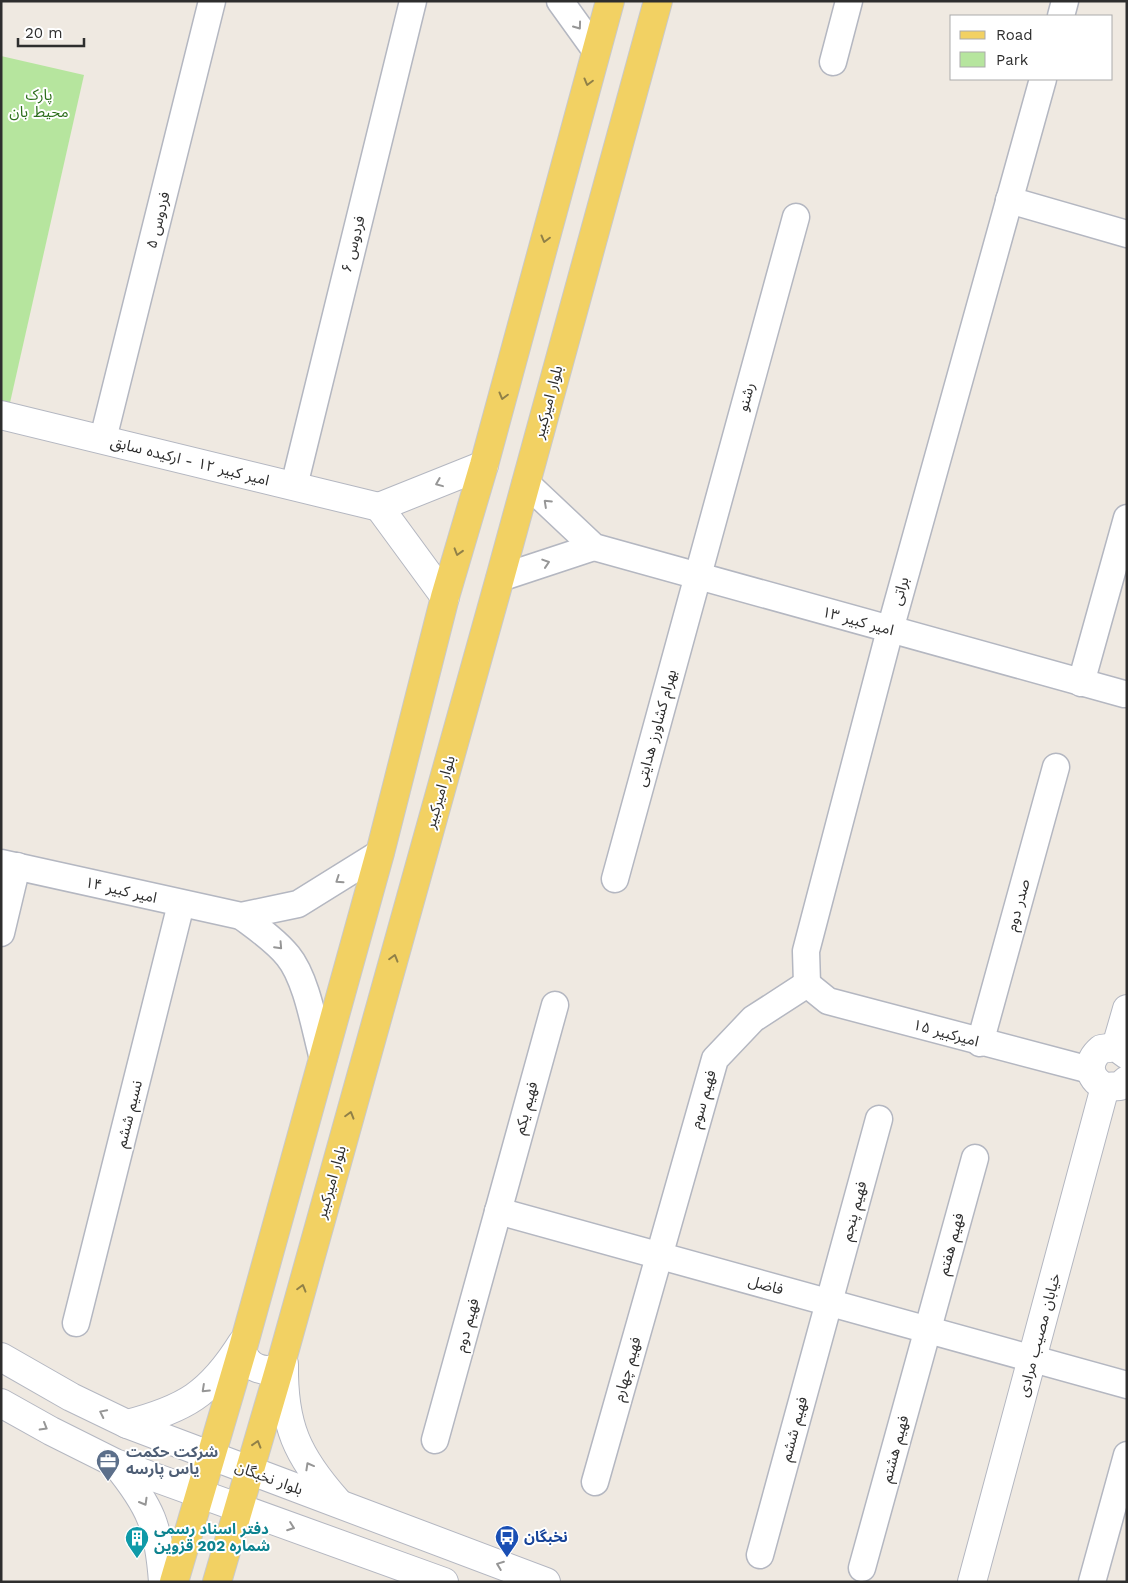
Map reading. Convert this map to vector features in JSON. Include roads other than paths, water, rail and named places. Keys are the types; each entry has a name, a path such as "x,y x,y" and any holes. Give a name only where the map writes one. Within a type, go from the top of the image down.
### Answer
{"main road":[{"path":"174,1582 244,1345 380,853 445,597 484,465 610,1"},
{"name":"بلوار امیرکبیر","path":"217,1582 282,1360 500,578 658,1"},
{"name":"امیر کبیر ۱۲ - ارکیده سابق","path":"1,415 379,507"},
{"path":"445,597 379,507 484,465"},
{"name":"خیابان مصیب مرادی","path":"972,1582 1033,1359 1117,1072 1127,1009"},
{"path":"244,1345 247,1362 257,1369 268,1371 282,1360"},
{"path":"127,1424 164,1415 197,1396 225,1370 244,1345"},
{"name":"بلوار نخبگان","path":"1,1357 71,1397 127,1424 546,1582"},
{"path":"282,1360 283,1394 293,1435 312,1473 339,1504"},
{"path":"1,1403 115,1463 444,1582"},
{"path":"115,1463 138,1490 150,1511 158,1537 163,1582"}],"street":[{"name":"فردوس ۵","path":"103,439 212,1"},
{"name":"فردوس ۶","path":"294,486 413,1"},
{"path":"560,1 596,51"},
{"path":"832,62 849,1"},
{"path":"1061,15 1065,1"},
{"name":"براتی","path":"807,984 806,951 890,630 1043,80"},
{"path":"1009,200 1127,234"},
{"name":"رشنو","path":"697,577 796,217"},
{"path":"500,578 594,547 526,483"},
{"path":"1082,682 1127,518"},
{"name":"امیر کبیر ۱۳","path":"594,547 1124,694"},
{"name":"بهرام کشاورز هدایتی","path":"614,879 697,577"},
{"name":"صدر دوم","path":"980,1043 1056,768"},
{"name":"امیر کبیر ۱۴","path":"9,865 241,916 298,904 380,853"},
{"path":"1,933 9,865"},
{"name":"نسیم ششم","path":"76,1323 181,904"},
{"name":"امیر کبیر ۱۴","path":"241,916 273,940 290,958 306,995 323,1059"},
{"name":"امیرکبیر ۱۵","path":"807,984 828,1001 980,1043 1117,1072"},
{"name":"فهیم سوم","path":"659,1255 715,1059 753,1019 807,984"},
{"name":"فهیم یکم","path":"498,1211 554,1005"},
{"name":"فهیم پنجم","path":"829,1302 879,1119"},
{"name":"فهیم هفتم","path":"928,1330 975,1158"},
{"name":"فاضل","path":"498,1211 1127,1385"},
{"name":"فهیم دوم","path":"435,1440 498,1211"},
{"name":"فهیم چهارم","path":"595,1482 659,1255"},
{"name":"فهیم ششم","path":"760,1555 829,1302"},
{"name":"فهیم هشتم","path":"862,1568 928,1330"},
{"path":"1092,1582 1127,1455"}],"place":[{"name":"شرکت حکمت یاس پارسه","path":"108,1482"},
{"name":"نخبگان","path":"507,1558"},
{"name":"دفتر اسناد رسمی شماره 202 قزوین","path":"137,1559"}],"park label":[{"name":"پارک محیط بان","path":"39,104"}]}
